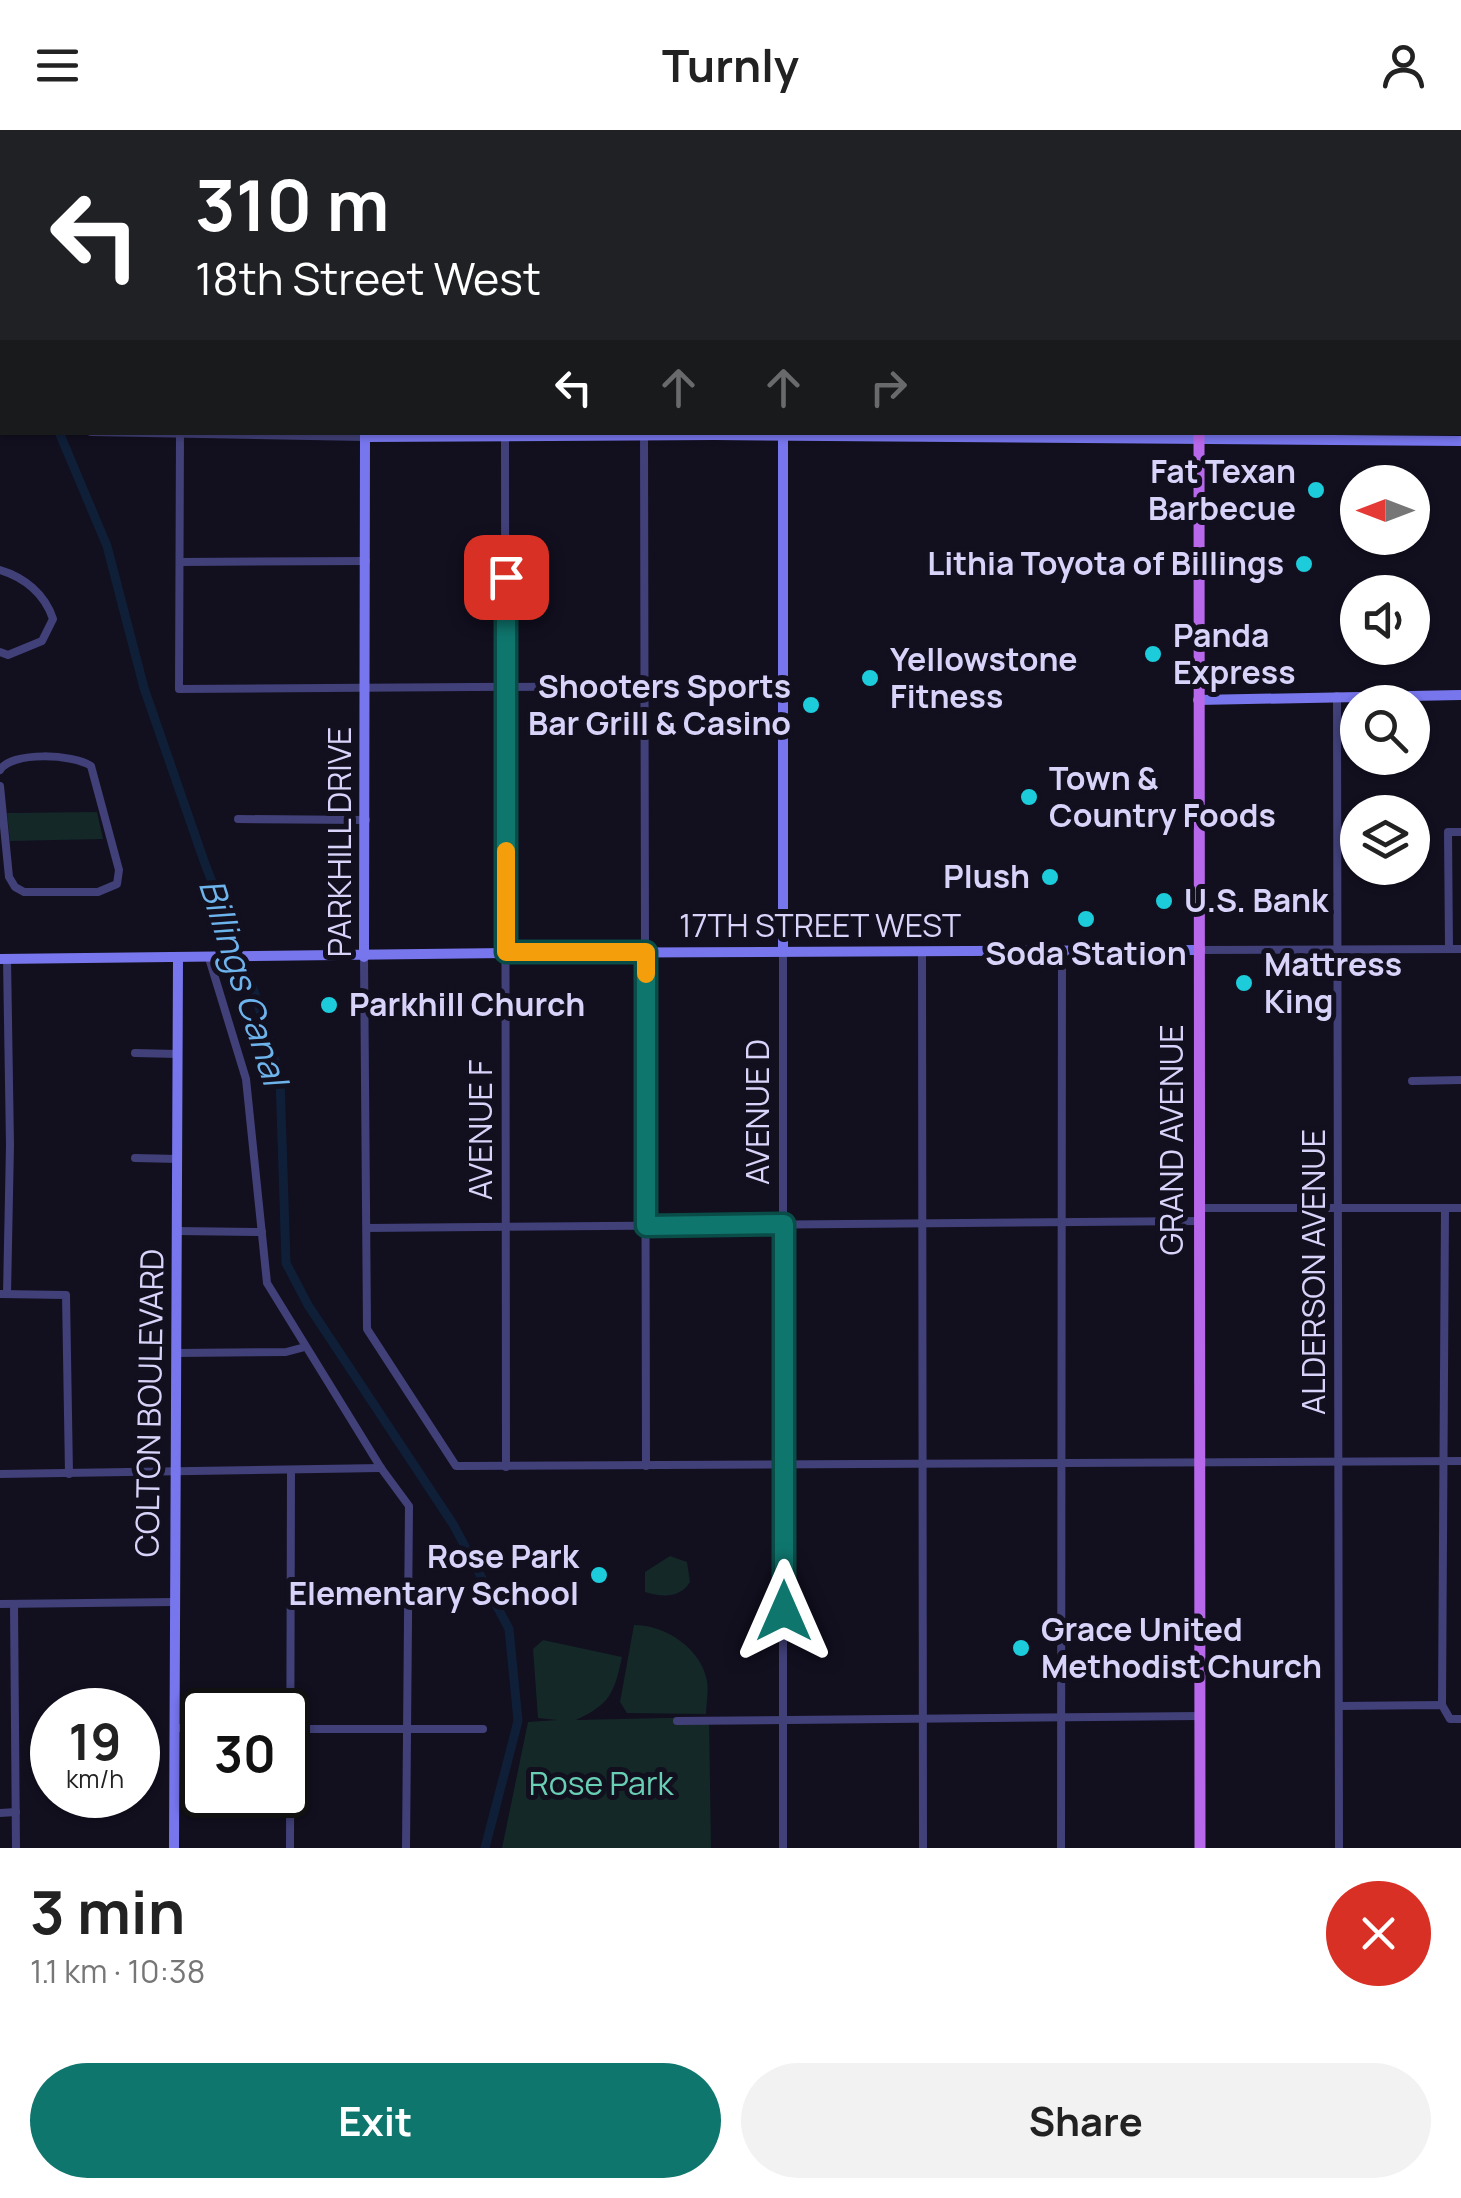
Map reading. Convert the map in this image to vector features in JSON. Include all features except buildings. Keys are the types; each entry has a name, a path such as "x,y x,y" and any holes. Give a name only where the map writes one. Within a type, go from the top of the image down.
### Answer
{"main road":[{"name":"GRAND AVENUE","path":"1199,435 1200,1848"}],"street":[{"path":"180,435 179,689 646,686"},
{"path":"366,435 504,435"},
{"name":"PARKHILL DRIVE","path":"366,435 367,1330 456,1466 506,1467"},
{"name":"AVENUE F","path":"504,435 506,1467"},
{"path":"644,435 646,1466"},
{"path":"772,435 1199,435 1461,441"},
{"name":"AVENUE D","path":"783,437 783,1848"},
{"path":"180,562 366,561"},
{"path":"0,570 25,581 47,602 52,619 42,641 8,654 0,652"},
{"path":"1198,700 1461,695"},
{"name":"ALDERSON AVENUE","path":"1337,696 1339,1848"},
{"path":"0,770 16,758 76,758 91,766 119,870 117,884 98,892 24,892 14,888 3,838 0,786"},
{"path":"238,819 366,820"},
{"path":"1449,949 1448,832 1461,832"},
{"name":"17TH STREET WEST","path":"3,959 364,957 506,952 1461,949"},
{"path":"1061,1848 1062,950"},
{"path":"922,951 923,1848"},
{"path":"209,958 246,1079 267,1283 381,1468 409,1506 406,1848"},
{"path":"3,959 10,1145 3,1294 66,1295 69,1474"},
{"name":"COLTON BOULEVARD","path":"174,1848 178,959"},
{"path":"135,1054 177,1054"},
{"path":"1412,1080 1461,1080"},
{"path":"136,1158 178,1159"},
{"path":"367,1228 1061,1222 1337,1205 1461,1208"},
{"path":"1446,1208 1442,1705 1450,1719 1461,1720"},
{"path":"177,1231 262,1232"},
{"path":"177,1352 286,1352 305,1347"},
{"path":"506,1467 1061,1461 1461,1462"},
{"path":"0,1474 381,1468"},
{"path":"289,1688 292,1470"},
{"path":"0,1604 174,1602"},
{"path":"14,1604 16,1848"},
{"path":"1339,1706 1442,1705"},
{"path":"677,1722 1199,1716"},
{"path":"174,1728 180,1728"},
{"path":"310,1729 483,1729"},
{"path":"0,1812 16,1812"},
{"path":"289,1818 290,1848"}],"green space":[{"path":"97,812 103,839 10,841 7,813"},
{"path":"670,1556 687,1562 690,1582 670,1595 645,1592 645,1572"},
{"path":"634,1625 669,1634 697,1658 707,1681 706,1714 627,1713 620,1702"},
{"name":"Rose Park","path":"543,1640 622,1657 609,1696 576,1720 709,1717 711,1848 502,1848 528,1722 557,1720 538,1718 533,1649"}],"waterway":[{"name":"Billings Canal","path":"60,435 107,546 144,688 255,994 280,1078 286,1263 308,1305 453,1524 509,1629 518,1721 485,1848"}],"slow traffic":[{"path":"506,851 506,952 646,952 646,974"}],"place":[{"name":"Fat Texan Barbecue","path":"1316,490"},
{"name":"Lithia Toyota of Billings","path":"1304,564"},
{"name":"Panda Express","path":"1153,654"},
{"name":"Yellowstone Fitness","path":"870,678"},
{"name":"Shooters Sports Bar Grill & Casino","path":"811,705"},
{"name":"Town & Country Foods","path":"1029,797"},
{"name":"Plush","path":"1050,877"},
{"name":"U.S. Bank","path":"1164,901"},
{"name":"Soda Station","path":"1086,919"},
{"name":"Mattress King","path":"1244,983"},
{"name":"Parkhill Church","path":"329,1005"},
{"name":"Rose Park Elementary School","path":"599,1575"},
{"name":"Grace United Methodist Church","path":"1021,1648"}],"route":[{"path":"506,577 506,952 646,952 646,1226 784,1224 784,1611"}]}
